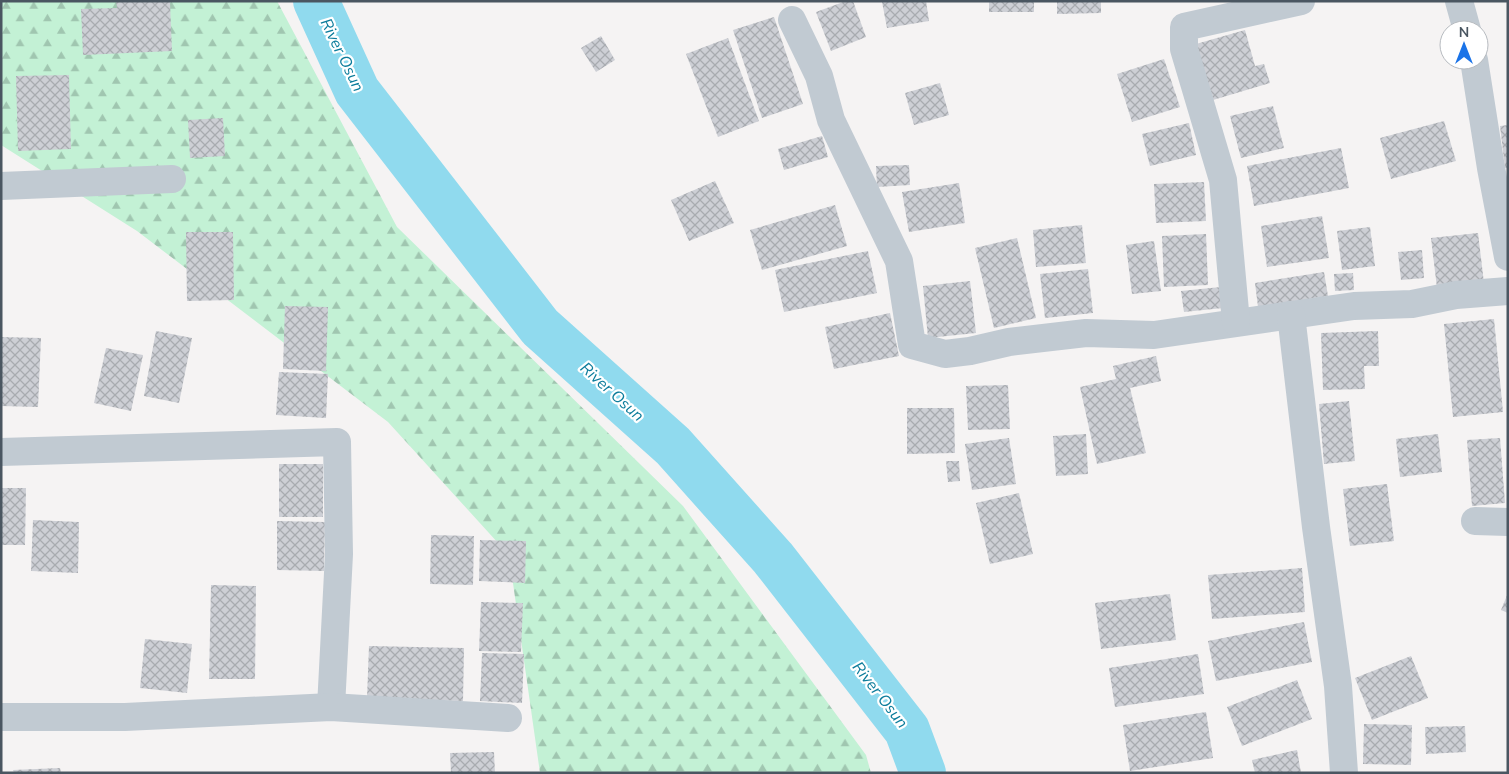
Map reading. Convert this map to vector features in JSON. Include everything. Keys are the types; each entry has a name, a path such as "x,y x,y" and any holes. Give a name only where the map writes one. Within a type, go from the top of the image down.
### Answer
{"street":[{"path":"1236,322 1223,180 1184,49 1184,27 1300,1"},
{"path":"1459,1 1464,20"},
{"path":"792,20 819,76 831,120 900,261 912,345 945,354 970,351 1009,342 1086,332 1154,335 1354,306 1412,304 1456,295 1508,291"},
{"path":"1476,70 1491,168 1508,257"},
{"path":"1,186 172,179"},
{"path":"1291,315 1316,527 1338,686 1344,773"},
{"path":"1,452 337,442 339,554 331,707"},
{"path":"1475,521 1508,522"},
{"path":"1,717 125,717 331,707 508,718"}],"green space":[{"path":"1,1 277,1 397,227 683,506 866,755 871,773 540,773 509,555 388,422 137,231 1,145"}],"building":[{"path":"116,1 170,2 172,51 83,55 81,9 117,8"},
{"path":"846,1 853,1 866,37 831,51 816,12"},
{"path":"926,1 929,21 887,28 882,2"},
{"path":"989,1 1034,1 1034,12 989,12"},
{"path":"1057,1 1101,1 1101,13 1057,14"},
{"path":"774,17 803,104 762,118 733,30"},
{"path":"1245,30 1255,66 1264,64 1270,83 1213,100 1196,44"},
{"path":"601,36 615,60 596,72 581,48"},
{"path":"728,38 759,121 718,137 686,54"},
{"path":"1164,59 1180,107 1132,122 1117,74"},
{"path":"69,75 71,149 18,151 16,76"},
{"path":"940,83 949,115 914,125 905,93"},
{"path":"1273,106 1284,148 1241,158 1230,116"},
{"path":"223,118 225,156 190,158 188,120"},
{"path":"1444,121 1456,161 1391,179 1380,138"},
{"path":"1189,123 1196,155 1150,166 1142,134"},
{"path":"1508,125 1508,168 1505,168 1500,126"},
{"path":"822,136 828,157 784,170 778,149"},
{"path":"1341,148 1349,188 1254,206 1247,166"},
{"path":"909,165 910,185 877,187 876,166"},
{"path":"715,181 734,223 689,241 671,200"},
{"path":"1204,182 1206,221 1156,223 1154,184"},
{"path":"959,183 965,223 909,232 902,192"},
{"path":"835,205 847,246 762,270 750,230"},
{"path":"1322,216 1329,258 1267,267 1261,226"},
{"path":"1082,225 1086,263 1036,267 1033,230"},
{"path":"1370,227 1375,266 1342,270 1337,231"},
{"path":"186,232 233,232 234,300 187,301"},
{"path":"1478,233 1484,283 1437,288 1431,238"},
{"path":"1206,234 1208,285 1164,287 1162,236"},
{"path":"1017,238 1036,318 994,328 975,248"},
{"path":"1154,241 1161,291 1132,294 1126,245"},
{"path":"1422,250 1424,278 1401,280 1398,252"},
{"path":"868,251 877,293 784,312 775,270"},
{"path":"1088,269 1093,313 1045,318 1040,274"},
{"path":"1324,272 1328,296 1258,307 1255,283"},
{"path":"1353,273 1354,290 1335,291 1334,274"},
{"path":"970,281 976,333 928,338 923,286"},
{"path":"1221,287 1223,308 1184,312 1181,291"},
{"path":"285,306 328,307 326,371 283,369"},
{"path":"890,313 899,356 834,369 825,327"},
{"path":"1494,319 1503,412 1453,417 1444,324"},
{"path":"156,331 192,338 179,403 144,396"},
{"path":"1378,331 1379,366 1364,366 1365,389 1323,390 1321,333"},
{"path":"1,337 41,338 38,407 1,406"},
{"path":"106,348 143,355 131,411 94,403"},
{"path":"1156,356 1161,381 1130,388 1146,453 1097,464 1080,387 1116,379 1113,366"},
{"path":"279,372 328,374 326,418 276,415"},
{"path":"1008,385 1010,429 968,430 966,386"},
{"path":"1349,401 1355,461 1324,464 1319,404"},
{"path":"907,408 954,408 955,453 907,454"},
{"path":"1086,434 1088,474 1056,476 1053,436"},
{"path":"1438,434 1442,472 1400,477 1396,439"},
{"path":"1009,438 1016,484 972,490 965,444"},
{"path":"1500,438 1505,503 1472,506 1467,440"},
{"path":"946,461 959,461 960,481 948,482"},
{"path":"279,464 323,464 323,517 279,517"},
{"path":"1387,484 1394,541 1350,546 1343,489"},
{"path":"1,488 26,488 25,545 1,545"},
{"path":"1019,493 1033,554 990,564 976,503"},
{"path":"33,520 79,522 78,573 31,571"},
{"path":"277,521 325,522 324,571 277,570"},
{"path":"431,535 474,536 473,585 430,584"},
{"path":"480,540 526,541 525,583 479,581"},
{"path":"1302,568 1305,612 1212,619 1208,575"},
{"path":"211,585 256,586 255,679 209,679"},
{"path":"1508,593 1508,613 1501,610"},
{"path":"1170,594 1176,640 1101,649 1095,603"},
{"path":"481,602 523,603 521,652 479,651"},
{"path":"1304,622 1312,662 1216,681 1208,641"},
{"path":"145,639 192,644 187,693 140,688"},
{"path":"369,646 464,648 463,701 367,698"},
{"path":"482,653 524,654 522,703 480,701"},
{"path":"1198,654 1204,694 1115,707 1109,668"},
{"path":"1411,656 1428,698 1372,720 1355,678"},
{"path":"1297,680 1312,719 1242,746 1227,707"},
{"path":"1206,712 1213,758 1130,771 1123,725"},
{"path":"1364,724 1412,725 1411,765 1363,764"},
{"path":"1465,726 1466,752 1426,754 1425,727"},
{"path":"1297,750 1301,773 1255,773 1252,760"},
{"path":"494,752 495,773 451,773 450,753"},
{"path":"60,768 61,773 14,773 13,770"}],"waterway":[{"name":"River Osun","path":"316,1 357,91 540,327 673,446 773,558 907,730 923,773"}]}
